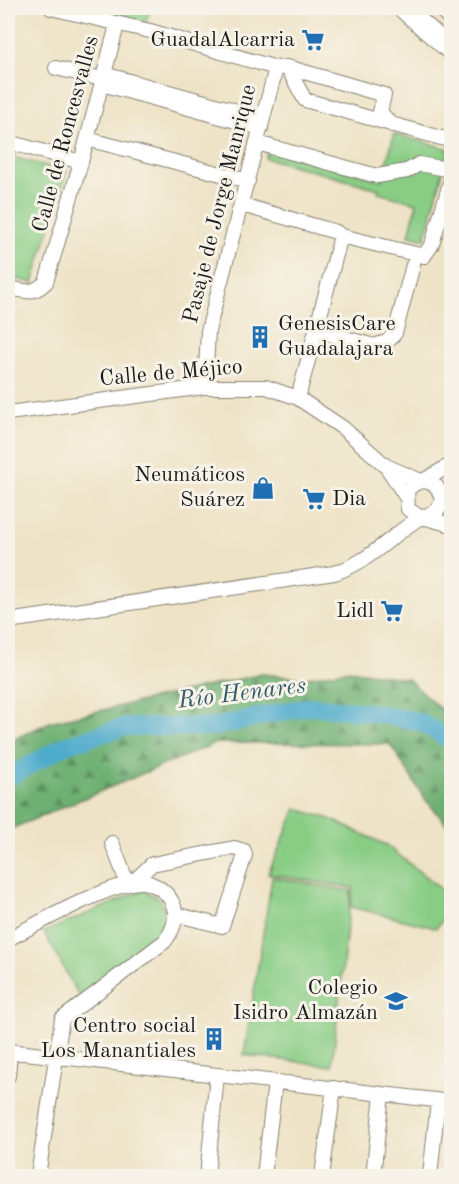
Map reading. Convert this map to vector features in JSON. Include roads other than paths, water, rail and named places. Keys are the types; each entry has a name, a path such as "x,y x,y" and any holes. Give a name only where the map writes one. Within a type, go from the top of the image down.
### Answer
{"highway":[{"path":"403,8 452,51"},
{"path":"423,8 452,37"},
{"path":"443,8 452,16"}],"street":[{"path":"51,8 150,31 384,95 380,112 392,125"},
{"name":"Calle de Roncesvalles","path":"8,287 27,292 35,291 46,282 106,80 117,25"},
{"path":"56,68 106,80 109,86 262,123"},
{"path":"281,68 305,100 452,141"},
{"name":"Pasaje de Jorge Manrique","path":"205,387 208,331 248,207 248,181 257,143 281,68"},
{"path":"87,139 248,181"},
{"path":"8,142 81,162"},
{"path":"257,143 377,176 406,171 419,164 452,170"},
{"path":"248,207 418,257 428,252 432,244 452,177"},
{"path":"298,398 341,236"},
{"path":"316,330 374,346 387,342 394,333 413,265"},
{"name":"Calle de Méjico","path":"8,413 205,387 266,387 298,398 343,428 386,466 406,499"},
{"path":"395,533 410,486 452,464"},
{"name":"Calle de Méjico","path":"386,466 422,481"},
{"path":"8,621 334,573 352,568 370,557 395,533 422,517 435,514 442,504 442,496 452,471"},
{"path":"422,481 433,483 452,515"},
{"path":"406,499 412,513 452,525"},
{"path":"112,843 125,877 132,883"},
{"path":"132,883 152,864 239,848 245,855 228,929 182,916 176,918"},
{"path":"8,939 69,907 132,883 147,882 160,889 172,902 176,918 172,932 165,941 64,1017 60,1027 38,1176"},
{"path":"8,1076 9,1052 445,1102 430,1176"},
{"path":"207,1176 218,1075"},
{"path":"265,1172 275,1082"},
{"path":"322,1176 334,1088"},
{"path":"373,1176 382,1094"}],"waterway":[{"name":"Río Henares","path":"8,778 65,745 125,727 213,727 310,706 375,713 420,722 452,741"}],"place":[{"name":"GuadalAlcarria","path":"313,40"},
{"name":"GenesisCare Guadalajara","path":"260,337"},
{"name":"Neumáticos Suárez","path":"263,488"},
{"name":"Dia","path":"314,499"},
{"name":"Lidl","path":"392,611"},
{"name":"Colegio Isidro Almazán","path":"396,1001"},
{"name":"Centro social Los Manantiales","path":"214,1039"}]}
